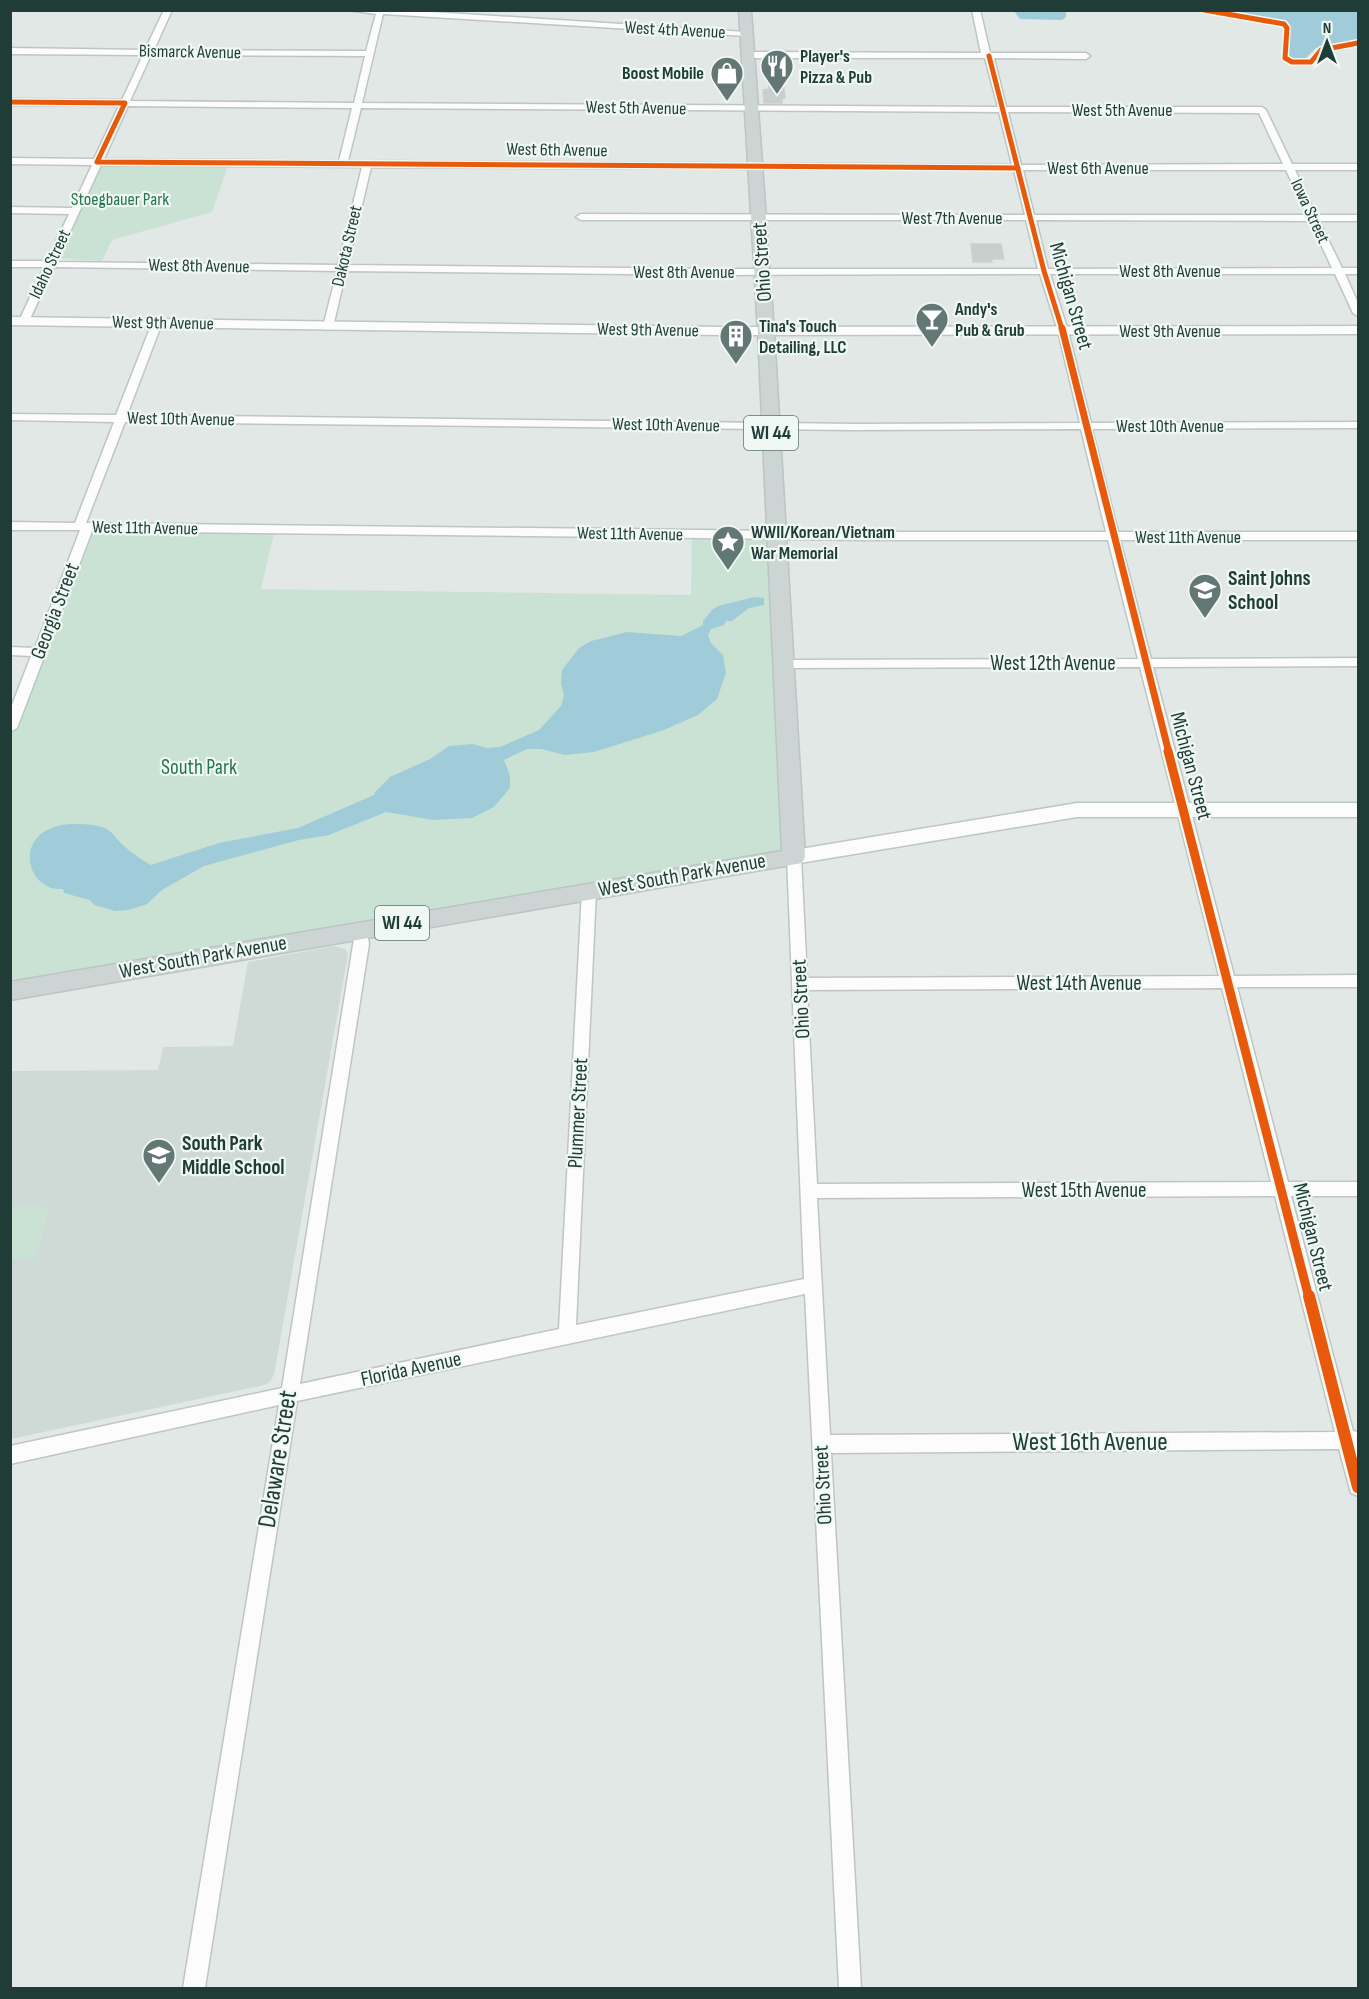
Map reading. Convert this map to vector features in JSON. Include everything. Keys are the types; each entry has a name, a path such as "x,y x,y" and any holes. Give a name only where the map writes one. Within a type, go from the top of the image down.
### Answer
{"main road":[{"name":"Ohio Street","path":"745,10 766,332 794,857"},
{"name":"West 9th Avenue","path":"17,321 766,332 1359,330"},
{"name":"West South Park Avenue","path":"10,991 1060,812 1359,810"}],"street":[{"name":"Idaho Street","path":"17,321 51,264 168,10"},
{"name":"West 4th Avenue","path":"352,10 746,34"},
{"name":"Michigan Street","path":"976,10 987,56 1004,109 1044,271 1063,331 1087,426 1086,433 1227,982 1352,1440 1359,1487"},
{"path":"343,164 380,12"},
{"name":"Bismarck Avenue","path":"10,51 370,54"},
{"name":"West 4th Avenue","path":"748,55 1086,56"},
{"name":"West 5th Avenue","path":"10,102 752,110 1262,110"},
{"name":"Iowa Street","path":"1262,110 1359,313"},
{"name":"West 6th Avenue","path":"10,161 756,168 1359,167"},
{"name":"Dakota Street","path":"328,327 367,165"},
{"path":"10,210 74,211"},
{"name":"West 7th Avenue","path":"581,217 1359,218"},
{"name":"West 8th Avenue","path":"10,264 762,272 1359,270"},
{"name":"Georgia Street","path":"10,728 40,652 120,418 157,323"},
{"name":"West 10th Avenue","path":"10,417 771,426 1359,426"},
{"name":"West 11th Avenue","path":"10,526 777,536 1359,536"},
{"path":"10,651 40,652"},
{"name":"West 12th Avenue","path":"784,664 1359,662"},
{"name":"Ohio Street","path":"794,857 813,1285 850,1989"},
{"name":"Plummer Street","path":"567,1335 589,891"},
{"name":"Delaware Street","path":"194,1989 362,944 361,930"},
{"name":"West 14th Avenue","path":"800,984 1359,981"},
{"name":"West 15th Avenue","path":"810,1191 1359,1189"},
{"name":"Florida Avenue","path":"10,1455 567,1335 813,1285"},
{"name":"West 16th Avenue","path":"821,1443 1352,1440"}],"shaded area":[{"name":"South Park Middle School","path":"334,946 345,949 348,954 274,1375 269,1383 11,1439 10,1071 158,1070 163,1047 233,1046 248,962"}],"green space":[{"name":"Stoegbauer Park","path":"97,162 229,163 212,212 112,240 102,261 53,258"},
{"name":"South Park","path":"87,528 275,529 261,589 691,595 692,534 777,535 794,857 11,991 10,727"},
{"path":"34,1205 49,1208 35,1259 11,1259 10,1214 13,1206"}],"water":[{"path":"993,10 1100,11 1066,12 1066,17 1062,20 1020,19 1014,11"},
{"path":"1219,11 1358,11 1358,39 1316,48 1306,58 1287,59 1289,23"},
{"path":"754,597 764,598 764,605 749,608 732,621 726,621 724,625 711,629 708,635 711,643 723,655 726,673 717,699 698,715 664,730 594,752 565,755 541,749 527,749 504,760 510,776 510,788 494,807 472,818 433,820 386,812 329,835 299,840 204,866 162,890 147,904 129,910 115,911 94,905 90,900 64,893 63,889 50,887 39,880 32,870 30,858 32,846 39,835 53,827 73,824 105,828 129,851 151,865 219,843 298,828 374,795 390,777 430,759 449,746 473,744 486,748 500,747 539,730 561,706 564,695 561,684 562,670 579,648 591,641 627,632 681,636 703,625 703,621 718,606"}],"building":[{"path":"768,73 782,73 785,98 782,98 782,103 764,103 763,90 769,89"},
{"path":"971,244 1001,244 1004,259 991,259 992,262 973,262"}],"cycle path":[{"path":"1204,10 1284,24 1287,28 1285,58 1292,62 1311,62 1321,50 1358,43"},
{"path":"989,56 1044,271 1063,331 1113,537 1358,1487"},
{"path":"10,102 125,103 97,162 1018,168"}],"place":[{"name":"Player's Pizza & Pub","path":"777,95"},
{"name":"Boost Mobile","path":"727,102"},
{"name":"Andy's Pub & Grub","path":"932,348"},
{"name":"Tina's Touch Detailing, LLC","path":"736,365"},
{"name":"WWII/Korean/Vietnam War Memorial","path":"728,571"},
{"name":"Saint Johns School","path":"1205,619"},
{"name":"South Park Middle School","path":"159,1184"}]}
